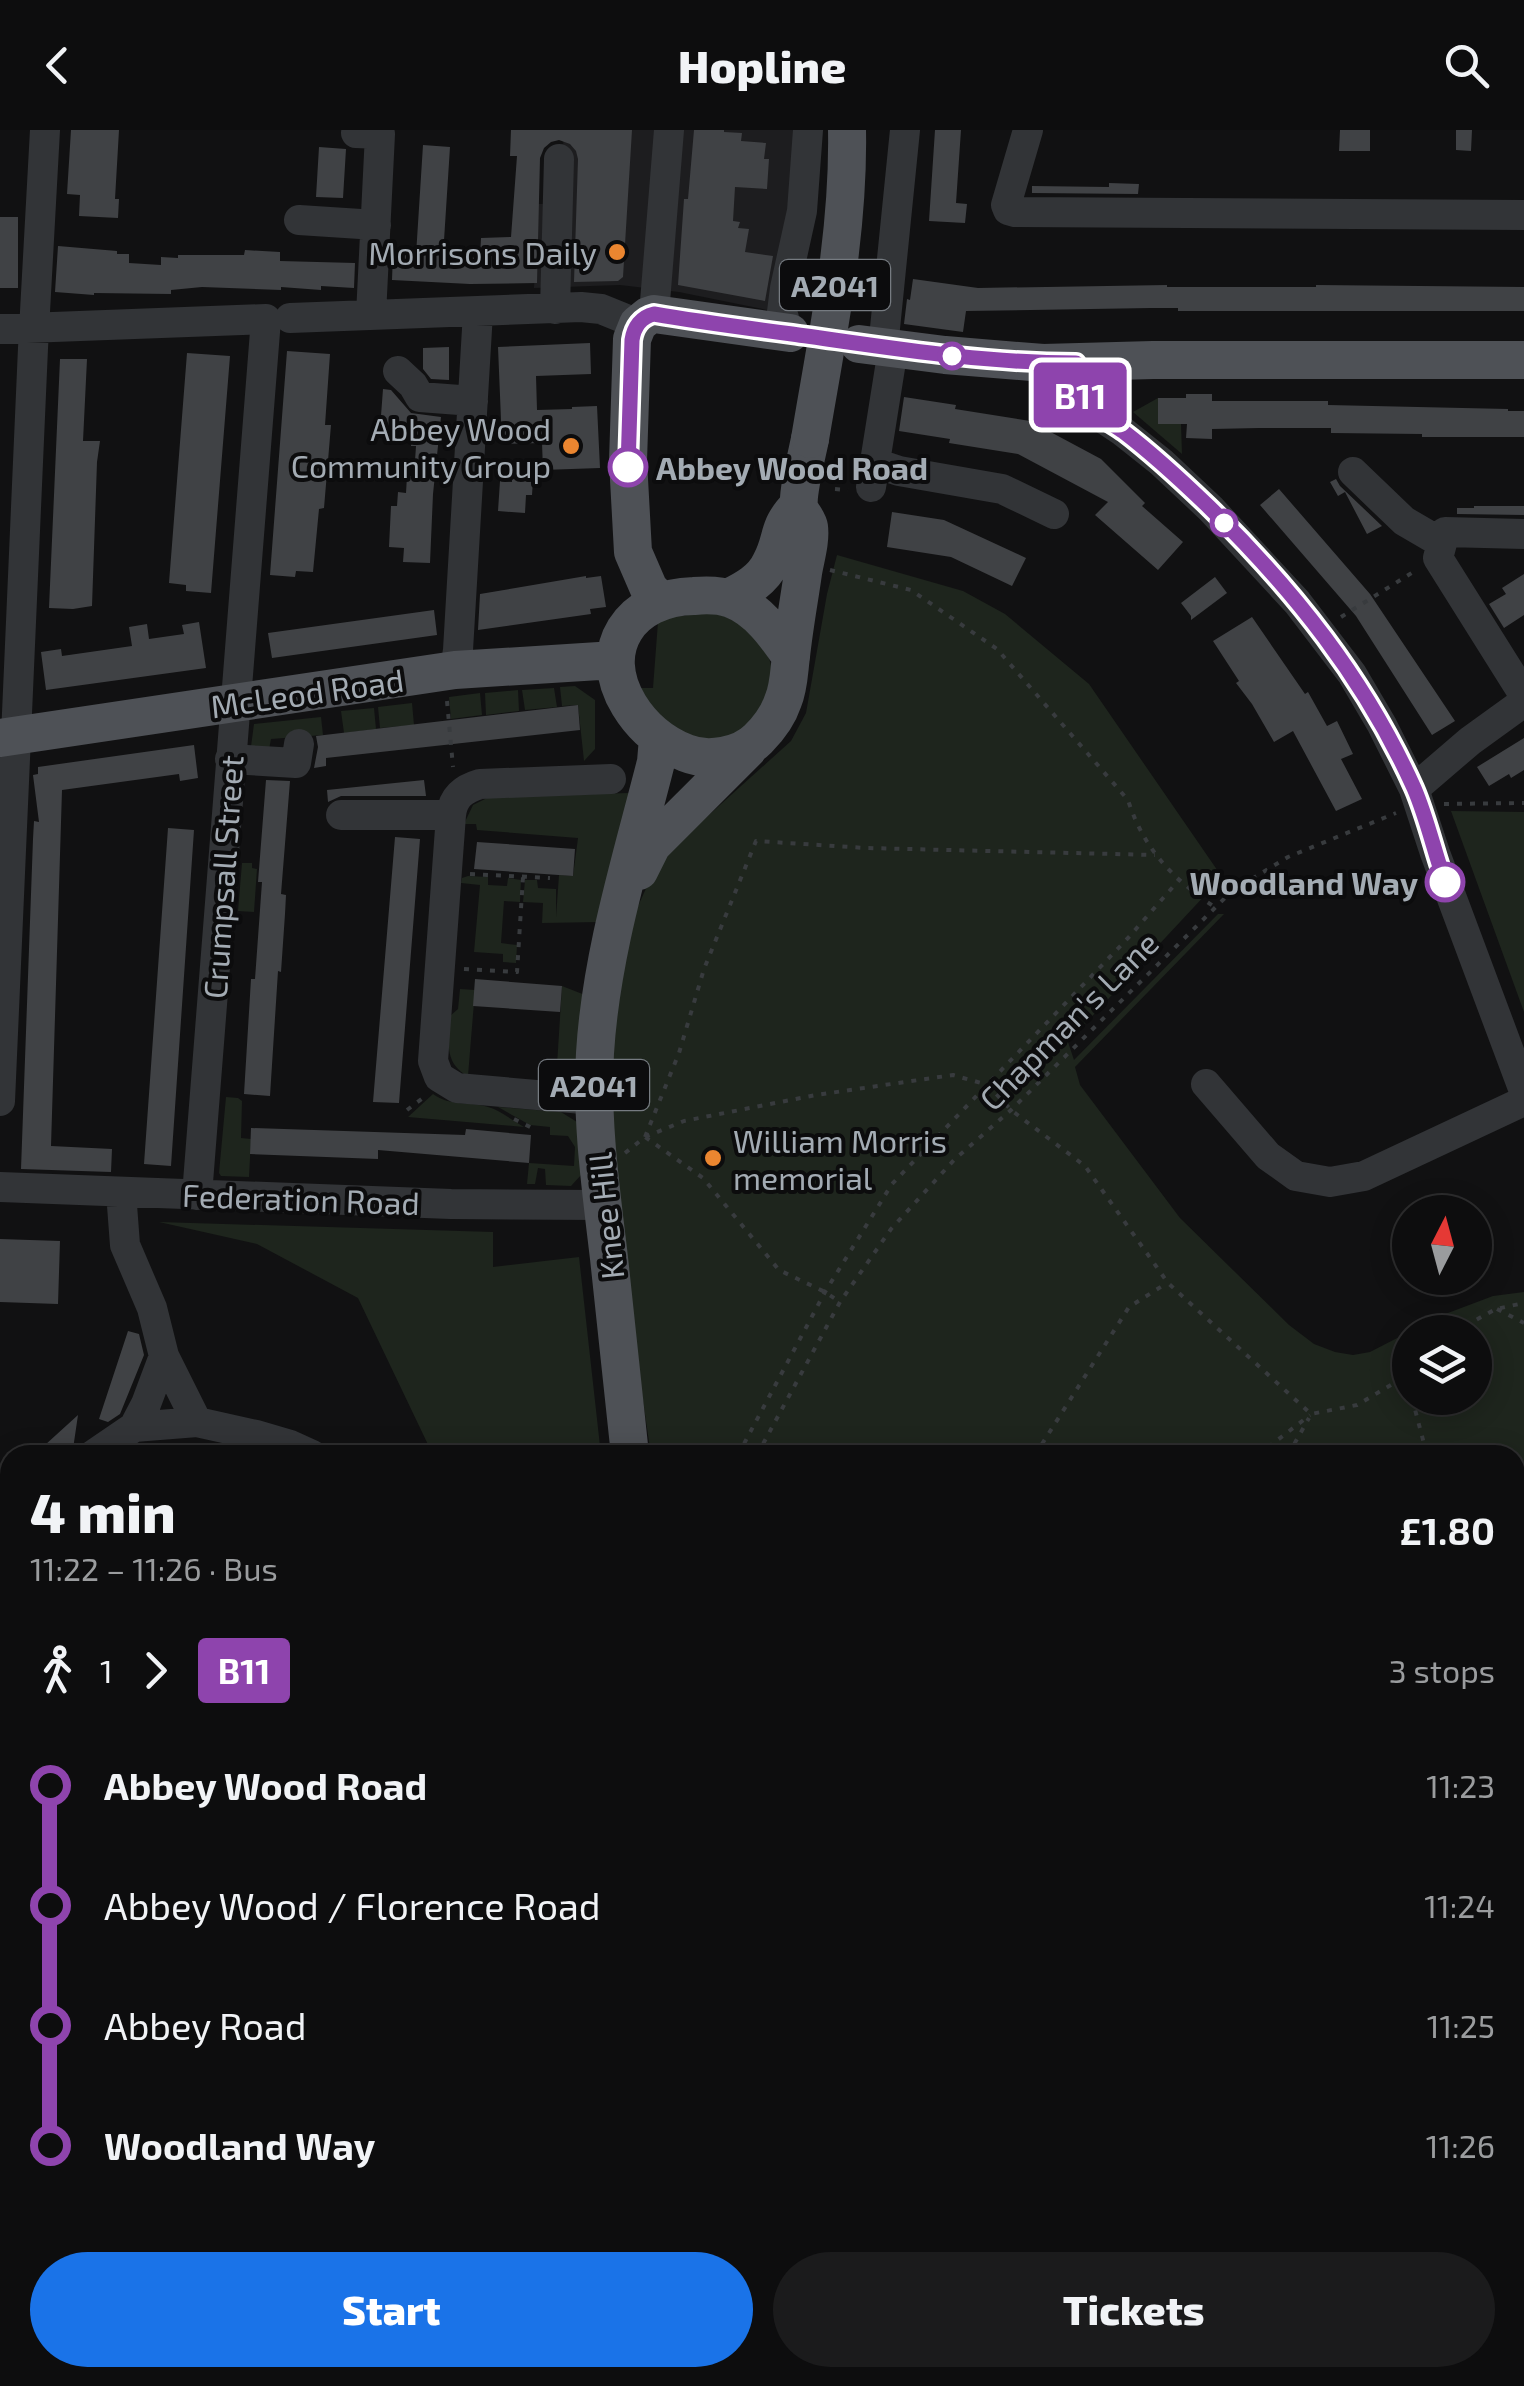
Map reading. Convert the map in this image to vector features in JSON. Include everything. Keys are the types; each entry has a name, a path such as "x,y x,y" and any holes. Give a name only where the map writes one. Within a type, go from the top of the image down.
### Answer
{"main road":[{"name":"A2041","path":"791,657 809,528 799,505 840,256 848,174 847,130"},
{"path":"661,601 649,589 633,552 628,461 630,352 634,332 646,319 786,333"},
{"path":"878,347 999,360 1076,363 1524,360"},
{"name":"A2041","path":"728,598 760,578 770,564 784,520 799,505"},
{"path":"754,744 716,757 693,756 644,727 617,682 615,660 626,629 641,610 661,601 679,596 728,598 762,620 791,657"},
{"name":"Knee Hill","path":"616,918 652,844 773,722 784,700 791,657"},
{"name":"McLeod Road","path":"8,736 449,671 615,660"},
{"name":"Knee Hill","path":"629,1445 594,1100 599,1003 616,918 656,762 658,738"}],"street":[{"path":"0,1100 8,736 45,130"},
{"path":"0,329 597,308 646,319 668,130"},
{"path":"786,333 782,312 784,288 804,197 808,130"},
{"path":"905,130 878,347 873,475 898,472 1002,489 1054,514"},
{"path":"1028,130 1006,205 1015,212 1524,215"},
{"path":"371,316 380,134"},
{"path":"555,309 559,159"},
{"path":"299,220 376,225"},
{"path":"449,671 458,650 478,312"},
{"name":"Crumpsall Street","path":"198,1195 235,702 278,318"},
{"path":"1076,363 1076,384 1089,409 1148,452 1210,508 1288,592 1352,674 1428,799 1434,853 1524,1091"},
{"path":"398,371 420,397 472,401"},
{"path":"1353,472 1439,550 1524,698 1470,741 1428,799"},
{"path":"1439,550 1445,532 1524,534"},
{"path":"230,760 296,763 299,744"},
{"path":"341,814 457,803 480,784 611,779"},
{"path":"457,803 446,872 433,1062 439,1077 457,1088 594,1100"},
{"path":"1206,1084 1268,1156 1296,1176 1330,1182 1364,1176 1524,1101"},
{"name":"Federation Road","path":"0,1187 602,1206"},
{"path":"121,1192 125,1245 152,1308 164,1356 197,1422"},
{"path":"108,1445 134,1427 164,1356"},
{"path":"134,1427 197,1422 290,1445"}],"path":[{"path":"1321,631 1439,550"},
{"path":"824,569 911,590 997,648 1128,800 1154,855 1216,908"},
{"path":"449,671 457,803"},
{"path":"1428,799 1524,804"},
{"name":"Chapman's Lane","path":"762,1445 840,1302 891,1229 954,1160 1011,1110 1232,892 1288,857 1428,799"},
{"path":"645,1138 679,1053 704,968 756,841 866,848 1154,855"},
{"path":"446,872 550,878"},
{"path":"440,968 517,972 523,877"},
{"path":"743,1445 825,1292 892,1184 1180,880"},
{"path":"598,1164 611,1163 645,1138 684,1122 816,1095 953,1076 988,1084 1011,1110 1085,1166 1168,1283 1311,1414"},
{"path":"645,1138 703,1178 779,1270 840,1302"},
{"path":"1041,1445 1129,1307 1168,1283"},
{"path":"1485,1315 1524,1303"},
{"path":"1496,1309 1524,1324"},
{"path":"1271,1445 1311,1414 1357,1406 1392,1384"},
{"path":"1294,1445 1311,1414"},
{"path":"1417,1415 1424,1445"}],"shaded area":[{"path":"564,130 800,130 777,312 679,292 620,285 534,288 538,204 560,204"},
{"path":"1158,398 1158,424 1181,424 1182,454 1133,412"},
{"path":"837,555 963,591 1005,614 1089,684 1222,877 1068,1042 1074,1060 1218,914 1224,914 1075,1067 1080,1085 1180,1218 1289,1325 1314,1344 1353,1355 1370,1352 1392,1341 1392,1415 1492,1415 1492,1315 1443,1315 1493,1296 1524,1292 1524,1445 650,1445 611,1163 612,1005 633,917 659,860 791,741 806,713"},
{"path":"710,612 751,633 761,643 772,670 771,685 754,724 728,737 703,741 672,729 637,688 653,688 658,622"},
{"path":"575,686 595,700 595,749 584,761 578,705 562,706 560,687"},
{"path":"554,688 557,707 525,710 522,690"},
{"path":"518,690 519,711 486,715 485,693"},
{"path":"480,693 482,715 451,719 449,697"},
{"path":"412,703 414,725 380,728 378,707"},
{"path":"374,708 376,729 344,733 341,711"},
{"path":"321,717 323,735 271,739 268,755 250,754 254,724"},
{"path":"629,793 599,922 542,923 543,903 523,902 525,880 537,880 538,888 556,889 556,917 559,875 573,876 578,838 477,830 476,824 464,824 473,805 489,797"},
{"path":"1451,811 1524,812 1524,1012"},
{"path":"242,863 252,863 252,868 257,869 254,912 238,911"},
{"path":"468,876 488,877 488,885 507,886 508,878 521,880 520,902 504,901 501,943 517,945 516,963 503,962 503,954 474,952 480,885 461,883"},
{"path":"562,986 585,995 577,1071 556,1081"},
{"path":"460,989 475,990 468,1076 454,1065 449,1050 450,1016 458,1009"},
{"path":"433,1094 447,1101 493,1108 524,1127 408,1117"},
{"path":"226,1097 242,1101 241,1138 251,1139 249,1177 219,1173"},
{"path":"498,1107 561,1112 577,1122 582,1174 571,1186 546,1185 545,1169 538,1168 535,1184 527,1184 529,1163 574,1166 575,1147 568,1136 550,1135 550,1127 530,1125"},
{"path":"159,1222 493,1232 493,1267 579,1257 600,1445 428,1445 358,1298 257,1244"}],"building":[{"path":"71,130 119,130 115,199 119,199 118,218 79,216 80,195 67,194"},
{"path":"511,130 632,130 623,277 618,281 574,282 578,159 570,144 559,140 544,148 540,158 537,283 392,280 393,253 416,255 423,145 450,147 443,256 480,258 481,238 511,237 517,156 510,156"},
{"path":"694,130 742,133 741,141 766,143 767,189 735,187 733,221 740,222 738,228 749,229 745,252 773,256 765,301 678,285"},
{"path":"935,130 961,130 956,203 967,204 965,223 929,221"},
{"path":"1340,130 1370,130 1370,151 1339,151"},
{"path":"1456,130 1472,130 1471,151 1456,150"},
{"path":"319,147 346,149 343,198 316,197"},
{"path":"1109,183 1139,184 1138,194 1032,193 1032,186 1109,187"},
{"path":"0,217 18,217 18,288 0,288"},
{"path":"58,246 117,251 129,254 129,263 161,265 161,257 178,255 244,255 245,250 280,252 280,261 355,263 354,288 202,287 171,290 171,294 55,292"},
{"path":"913,279 978,288 1524,287 1524,311 1151,308 966,311 963,332 904,324"},
{"path":"590,343 591,374 536,376 537,410 597,406 600,468 543,470 542,443 502,444 498,347"},
{"path":"449,347 449,380 431,379 423,369 423,348"},
{"path":"287,351 330,354 325,425 331,425 324,508 319,509 313,572 296,571 295,577 270,575"},
{"path":"187,353 230,356 211,593 186,591 186,585 169,583"},
{"path":"60,359 87,359 83,441 100,441 92,606 73,609 49,608"},
{"path":"383,389 391,390 411,413 441,417 430,563 403,562 404,548 389,547 391,506 397,506 398,492 406,493 407,476 414,476 416,446 411,446 412,430 380,429"},
{"path":"1186,394 1212,394 1212,401 1328,401 1328,405 1524,411 1524,437 1422,437 1331,433 1331,428 1259,428 1212,429 1212,439 1186,438 1187,424 1158,424 1158,398 1186,398"},
{"path":"904,397 1030,421 1101,459 1145,503 1142,506 1183,542 1158,570 1095,515 1108,502 1018,454 899,431"},
{"path":"512,478 533,479 532,495 526,495 525,513 498,511 500,481 512,482"},
{"path":"1336,479 1382,526 1367,534 1345,492 1338,496 1330,482"},
{"path":"1279,489 1370,594 1455,721 1432,735 1356,616 1260,505"},
{"path":"1524,506 1524,515 1457,514 1457,508"},
{"path":"892,512 944,520 1026,558 1012,586 951,557 887,547"},
{"path":"1524,574 1524,615 1504,628 1489,604 1506,594 1502,588"},
{"path":"601,576 606,607 590,609 591,614 478,630 480,594"},
{"path":"1215,577 1227,593 1191,620 1181,603"},
{"path":"434,610 437,635 272,658 268,633"},
{"path":"1252,617 1305,694 1308,692 1327,726 1337,721 1353,754 1341,759 1362,799 1336,811 1293,731 1274,742 1236,683 1239,681 1213,641"},
{"path":"199,622 206,668 46,690 41,652 61,649 62,656 132,646 129,627 147,624 149,639 184,634 182,625"},
{"path":"578,705 580,730 326,758 326,766 314,768 316,736"},
{"path":"1524,738 1524,770 1489,786 1477,767"},
{"path":"194,745 198,778 180,781 179,774 62,790 51,1146 112,1149 111,1172 21,1169 33,839 34,821 39,822 33,775 38,774 38,767"},
{"path":"266,780 290,781 281,894 286,895 285,914 270,1096 244,1094 262,882 258,882"},
{"path":"424,780 426,796 341,796 328,802 327,790"},
{"path":"168,828 194,830 171,1166 144,1164"},
{"path":"395,837 420,839 399,1103 373,1102"},
{"path":"477,842 575,849 573,876 474,869"},
{"path":"475,979 562,986 560,1012 473,1006"},
{"path":"251,1128 465,1135 466,1129 531,1135 529,1163 378,1150 378,1159 250,1154"},
{"path":"0,1239 60,1241 58,1304 0,1302"},
{"path":"128,1331 139,1334 144,1355 120,1414 108,1422 99,1419"},
{"path":"78,1415 74,1445 45,1445"}],"bus line":[{"name":"B11","path":"628,467 632,340 638,324 654,314 883,348 1076,363 1076,384 1089,409 1122,430 1210,508 1297,602 1352,674 1414,789 1445,882"}],"place":[{"name":"Morrisons Daily","path":"617,252"},
{"name":"Abbey Wood Community Group","path":"571,446"},
{"name":"Abbey Wood Road","path":"628,467"},
{"name":"Woodland Way","path":"1445,882"},
{"name":"William Morris memorial","path":"713,1158"}]}
